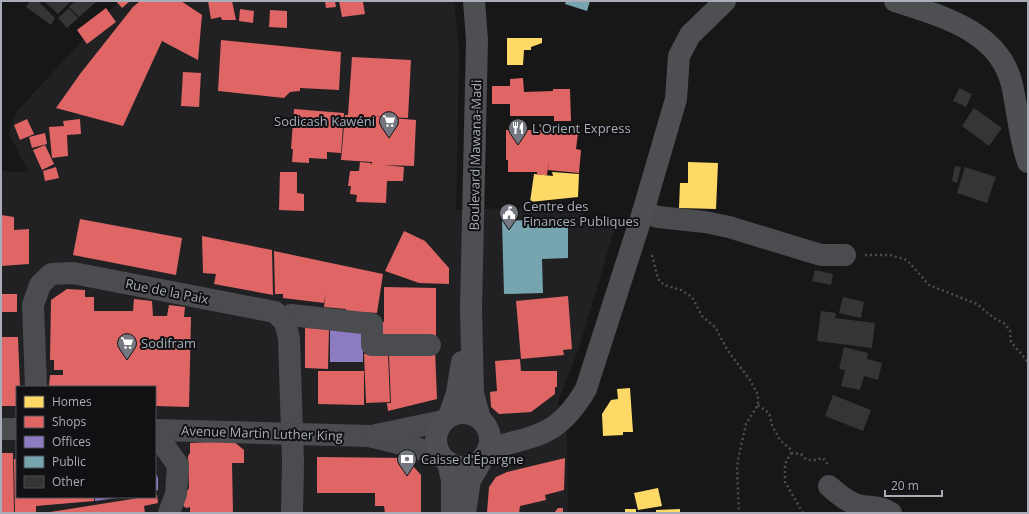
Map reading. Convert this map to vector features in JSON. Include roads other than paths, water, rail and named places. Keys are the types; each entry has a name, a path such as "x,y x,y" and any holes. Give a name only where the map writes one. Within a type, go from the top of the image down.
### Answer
{"main road":[{"name":"Boulevard Mawana-Madi","path":"474,1 477,40 471,309 473,393 485,439"},
{"path":"485,439 534,437 546,432 561,422 575,408 586,389 643,212 676,99 679,56 690,35 725,1"},
{"path":"895,1 940,16 966,28 984,39 999,55 1012,83 1020,133 1028,162"},
{"name":"Boulevard Mawana-Madi","path":"446,419 457,393 471,309"},
{"path":"452,513 452,480 445,459 436,445 436,434 446,419 465,413 485,439"},
{"path":"445,459 458,466 468,466 480,460 485,439"},
{"path":"464,513 470,480 485,439"}],"street":[{"path":"643,212 658,217 705,222 730,227 821,256 844,255"},
{"name":"Rue de la Paix","path":"36,386 33,305 40,285 51,274 73,273 275,312 285,322"},
{"path":"292,513 293,462 289,338 285,322 291,315 372,324 372,345 430,345"},
{"name":"Avenue Martin Luther King","path":"369,436 446,419"},
{"path":"1,429 16,428"},
{"name":"Avenue Martin Luther King","path":"156,432 369,436 414,447 445,459"},
{"path":"156,433 178,465 176,494 168,513"},
{"path":"829,486 840,496 858,505 877,507 891,513"}],"place":[{"name":"Sodicash Kawéni","path":"389,138"},
{"name":"L'Orient Express","path":"518,145"},
{"name":"Centre des Finances Publiques","path":"509,230"},
{"name":"Sodifram","path":"127,360"},
{"name":"Caisse d'Épargne","path":"407,476"}]}
